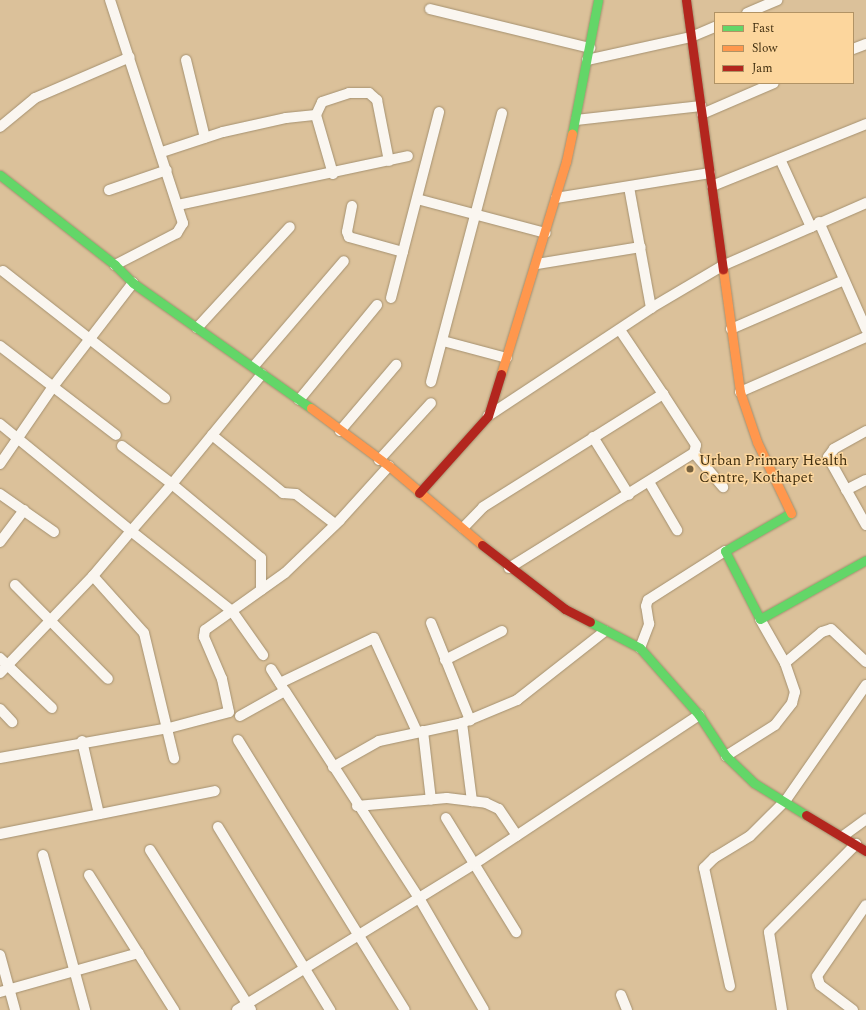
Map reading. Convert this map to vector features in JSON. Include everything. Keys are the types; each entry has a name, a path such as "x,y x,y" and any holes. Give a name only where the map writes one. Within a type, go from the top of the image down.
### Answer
{"street":[{"path":"110,0 162,152 183,223 182,229 115,265"},
{"path":"488,416 537,264 556,198 576,120 598,0"},
{"path":"640,648 649,624 646,606 648,600 725,551 791,513 757,442 740,392 686,0"},
{"path":"749,12 778,0"},
{"path":"430,9 590,48"},
{"path":"587,60 692,37 714,27"},
{"path":"854,50 866,44"},
{"path":"0,127 35,98 130,57"},
{"path":"186,60 205,138"},
{"path":"576,120 701,110 771,84"},
{"path":"333,174 316,115 322,102 360,90 369,93 377,100 389,161"},
{"path":"391,298 439,112"},
{"path":"430,382 443,341 474,214 502,113"},
{"path":"162,152 205,138 286,118 316,115"},
{"path":"712,186 866,124"},
{"path":"178,205 333,174 408,156"},
{"path":"780,159 844,280 866,329"},
{"path":"109,190 167,170"},
{"path":"556,198 710,173"},
{"path":"0,175 115,265 133,283 254,366 262,374 389,466 509,568 565,609 640,648 699,715 726,756 754,782 786,800 866,851"},
{"path":"629,186 651,308"},
{"path":"417,199 546,233"},
{"path":"419,493 488,416 620,330 651,308 722,266 815,224 866,203"},
{"path":"352,206 347,232 349,237 403,252"},
{"path":"197,328 290,227"},
{"path":"537,264 641,247"},
{"path":"254,366 344,261"},
{"path":"3,271 165,398"},
{"path":"732,329 844,280"},
{"path":"0,464 52,388 133,283"},
{"path":"299,400 377,305"},
{"path":"509,568 629,495 694,453 696,445 620,330"},
{"path":"740,392 866,337"},
{"path":"443,341 507,358"},
{"path":"0,346 52,388 116,435"},
{"path":"340,431 396,365"},
{"path":"0,673 49,620 93,576 172,484 262,374"},
{"path":"463,528 483,507 663,394"},
{"path":"379,460 431,403"},
{"path":"0,424 232,611 263,655"},
{"path":"866,431 834,449 828,457 866,525"},
{"path":"212,435 283,493 296,494 335,524"},
{"path":"593,437 629,495"},
{"path":"122,446 172,484 261,558 261,590"},
{"path":"694,453 722,487"},
{"path":"0,758 82,742 169,728 229,712 222,679 204,638 210,624 232,611 285,573 335,524 389,466"},
{"path":"846,490 866,480"},
{"path":"649,482 678,530"},
{"path":"0,494 54,532"},
{"path":"0,542 24,510"},
{"path":"725,551 760,619 785,663 795,692 792,703 774,725 726,756"},
{"path":"760,619 866,560"},
{"path":"93,576 144,633 169,728 174,758"},
{"path":"14,585 108,679"},
{"path":"431,623 446,660 466,721 472,801"},
{"path":"785,663 822,632 831,629 866,662"},
{"path":"446,660 502,631"},
{"path":"333,767 379,741 466,721 517,700 605,631"},
{"path":"240,716 282,687 374,638 420,732 431,800"},
{"path":"0,658 52,708"},
{"path":"271,669 358,806 419,898 484,1010"},
{"path":"730,986 704,868 714,858 750,836 786,800 866,685"},
{"path":"0,709 12,722"},
{"path":"237,1010 249,1007 304,968 474,864 699,715"},
{"path":"238,740 405,1010"},
{"path":"82,742 98,814"},
{"path":"0,834 216,791"},
{"path":"358,806 431,800 472,801 499,809 517,836"},
{"path":"446,818 516,932"},
{"path":"843,836 866,819"},
{"path":"218,827 330,1010"},
{"path":"782,1010 769,932 856,844"},
{"path":"150,850 249,1007"},
{"path":"44,855 85,1010"},
{"path":"89,875 174,1010"},
{"path":"853,1010 820,984 817,976 866,905"},
{"path":"4,990 139,953"},
{"path":"0,955 4,990 15,1010"},
{"path":"621,995 627,1010"}],"traffic: fast":[{"path":"572,134 598,0"},
{"path":"0,175 115,265 133,283 311,408"},
{"path":"791,513 725,551 760,619 866,560"},
{"path":"590,622 640,648 699,715 726,756 754,783 806,815"}],"traffic: slow":[{"path":"501,374 566,162 572,134"},
{"path":"723,269 740,392 757,442 791,513"},
{"path":"311,408 389,466 482,545"}],"traffic: jam":[{"path":"686,0 723,269"},
{"path":"419,493 488,416 501,374"},
{"path":"482,545 565,609 590,622"},
{"path":"806,815 866,851"}],"place":[{"name":"Urban Primary Health Centre, Kothapet","path":"690,469"}]}
